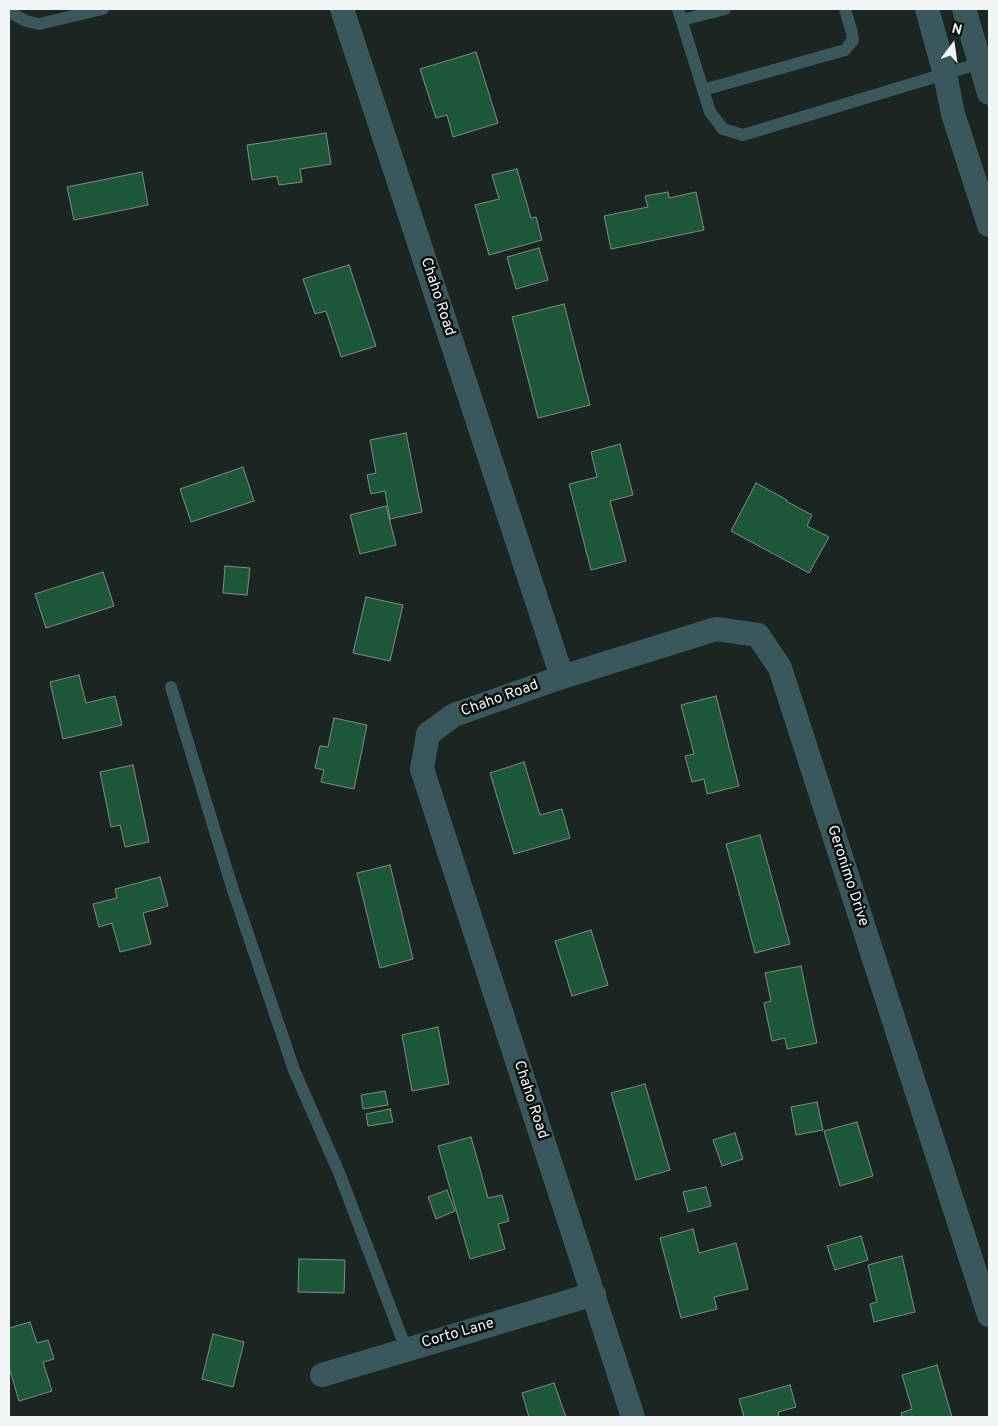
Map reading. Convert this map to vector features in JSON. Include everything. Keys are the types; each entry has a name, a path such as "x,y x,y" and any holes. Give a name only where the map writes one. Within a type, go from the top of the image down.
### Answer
{"street":[{"name":"Chaho Road","path":"342,9 562,677 454,715 428,734 422,769 634,1417"},
{"path":"927,9 945,74 953,114 989,225"},
{"path":"964,9 985,62 989,93"},
{"name":"Geronimo Drive","path":"562,677 716,629 758,635 780,668 989,1315"},
{"name":"Corto Lane","path":"322,1375 594,1294"}],"lane":[{"path":"9,10 26,21 39,24 103,9"},
{"path":"725,9 680,15 710,112 723,128 743,135 985,62"},
{"path":"703,90 845,50 853,40 845,9"},
{"path":"171,687 232,887 294,1070 340,1175 406,1349"}],"building":[{"path":"476,52 498,123 453,137 447,115 436,118 420,69"},
{"path":"326,133 331,164 300,169 302,182 279,185 277,176 252,180 247,145"},
{"path":"517,169 531,218 536,217 542,240 489,255 475,205 499,199 492,175"},
{"path":"142,172 148,205 74,220 67,187"},
{"path":"668,192 669,198 696,192 704,230 611,249 604,216 648,207 645,196"},
{"path":"539,248 548,280 516,289 507,257"},
{"path":"349,265 376,346 341,357 326,311 315,314 303,279"},
{"path":"564,304 590,405 538,418 512,317"},
{"path":"406,433 422,512 390,519 385,491 371,494 367,475 376,473 370,440"},
{"path":"620,444 633,495 610,501 626,561 591,570 569,484 597,477 591,452"},
{"path":"243,467 254,501 191,522 180,489"},
{"path":"756,483 812,515 807,526 829,537 809,573 731,531"},
{"path":"386,506 396,545 360,554 350,515"},
{"path":"225,566 250,568 247,595 223,593"},
{"path":"103,572 114,606 46,628 35,594"},
{"path":"366,597 403,605 390,661 353,653"},
{"path":"79,675 86,703 115,696 122,725 63,739 50,682"},
{"path":"716,696 739,786 707,794 704,779 692,782 685,756 694,754 681,705"},
{"path":"334,718 367,725 354,789 321,782 324,770 315,768 320,746 328,747"},
{"path":"524,762 540,815 562,809 570,838 514,854 490,773"},
{"path":"133,765 149,842 125,847 120,825 111,827 100,772"},
{"path":"760,835 790,944 755,953 726,844"},
{"path":"390,865 413,959 380,968 357,873"},
{"path":"160,877 168,906 143,913 151,944 120,952 112,923 99,927 93,904 117,898 115,889"},
{"path":"591,930 608,985 572,996 555,941"},
{"path":"801,966 817,1043 787,1049 785,1038 772,1041 764,1003 771,1001 765,973"},
{"path":"438,1027 449,1084 412,1091 402,1035"},
{"path":"645,1084 670,1170 636,1180 611,1093"},
{"path":"385,1091 388,1105 363,1109 361,1095"},
{"path":"817,1102 823,1130 796,1135 791,1107"},
{"path":"390,1109 393,1122 368,1126 366,1114"},
{"path":"857,1122 873,1176 840,1186 824,1131"},
{"path":"735,1133 743,1159 722,1166 713,1140"},
{"path":"471,1137 488,1198 502,1195 509,1221 498,1224 505,1249 470,1259 438,1146"},
{"path":"706,1187 711,1206 688,1212 683,1192"},
{"path":"447,1190 455,1211 436,1219 428,1197"},
{"path":"693,1229 699,1253 736,1243 748,1289 714,1297 717,1309 681,1318 660,1238"},
{"path":"861,1236 868,1260 835,1270 827,1246"},
{"path":"902,1256 915,1312 874,1322 870,1304 877,1302 868,1265"},
{"path":"299,1259 345,1260 344,1293 298,1292"},
{"path":"30,1322 37,1343 48,1340 54,1359 43,1362 52,1391 19,1401 9,1367 9,1328"},
{"path":"213,1334 244,1342 233,1387 202,1379"},
{"path":"937,1365 952,1417 902,1417 901,1413 912,1409 902,1375"},
{"path":"554,1383 566,1417 529,1417 522,1393"},
{"path":"790,1385 796,1407 778,1412 779,1417 744,1417 739,1399"}]}
